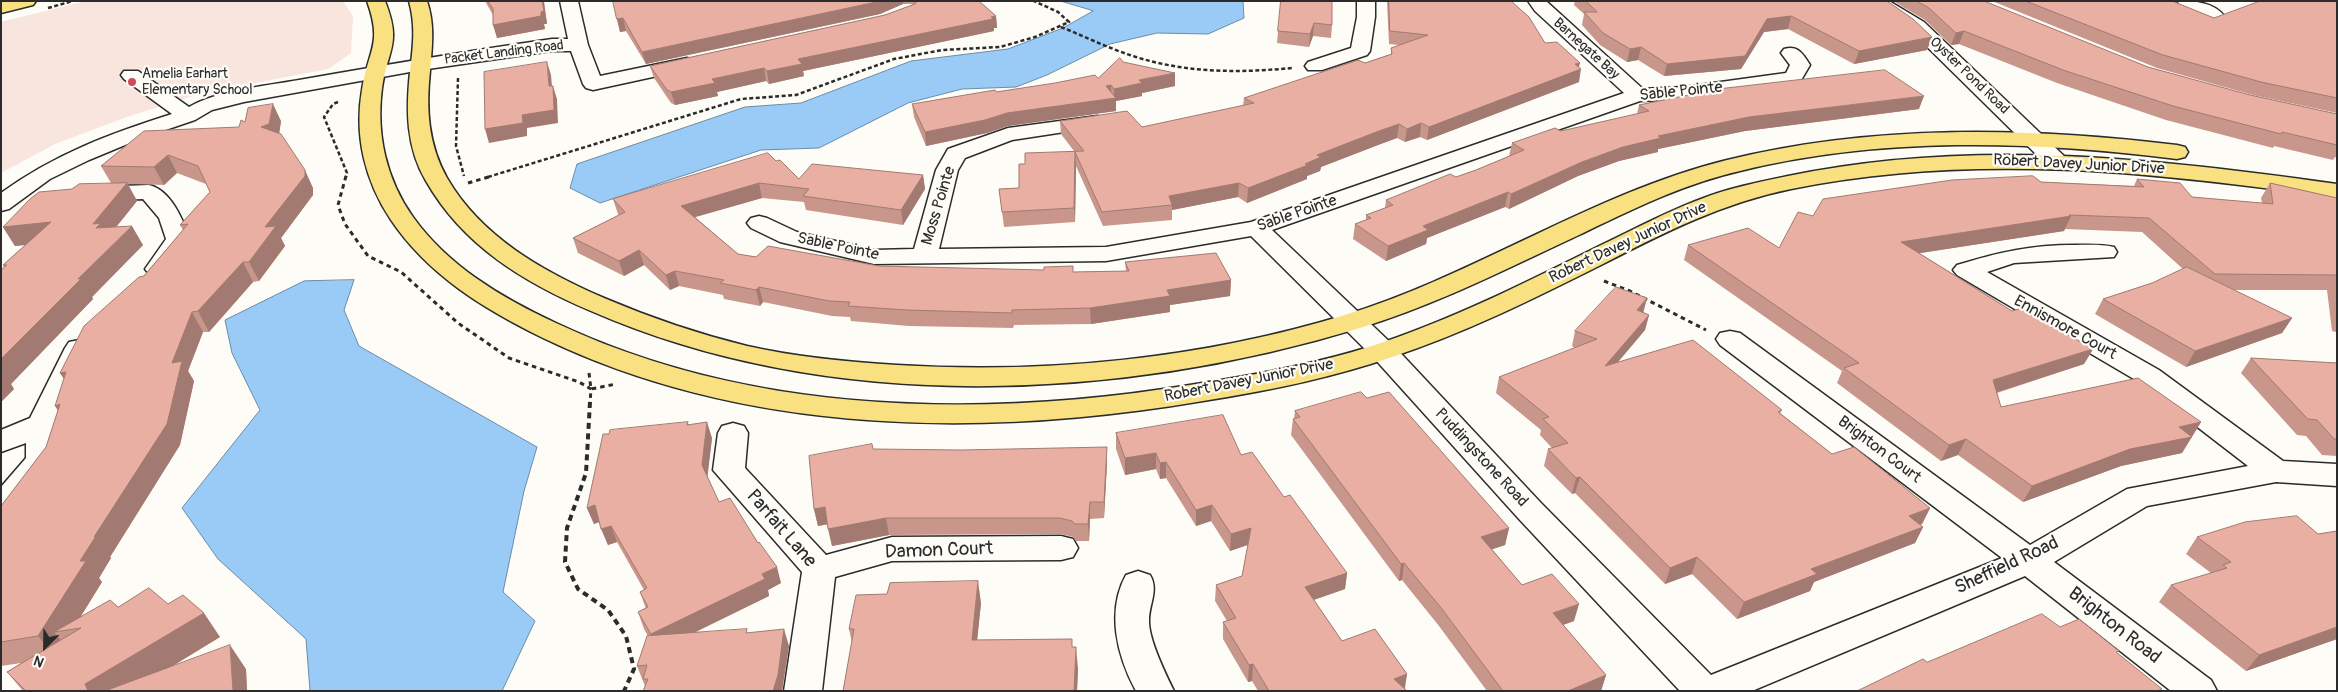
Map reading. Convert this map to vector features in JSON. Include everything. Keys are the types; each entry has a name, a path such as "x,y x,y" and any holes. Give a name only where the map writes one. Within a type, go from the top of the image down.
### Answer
{"main road":[{"path":"1,8 27,1"},
{"name":"Robert Davey Junior Drive","path":"376,1 385,30 374,78 373,158 387,195 410,232 446,269 496,303 554,335 629,365 714,387 812,405 917,413 1018,412 1122,405 1243,386 1312,371 1383,351 1448,328 1680,216 1728,197 1852,170 1915,163 2055,160 2150,167 2337,191"},
{"name":"Robert Davey Junior Drive","path":"418,1 423,14 425,36 417,127 422,148 437,181 461,215 495,248 543,279 599,308 668,335 746,354 834,370 928,376 1020,376 1114,370 1211,357 1352,322 1412,301 1467,278 1641,196 1692,177 1740,164 1823,149 1888,142 2033,139 2133,146 2243,161 2337,178"}],"street":[{"path":"569,1 579,45 593,84 706,59"},
{"path":"1315,66 1360,51 1366,17 1366,1"},
{"name":"Barnegate Bay","path":"1537,1 1541,7 1638,95"},
{"name":"Oyster Pond Road","path":"1876,1 1917,26 2055,160"},
{"path":"2189,2 2216,17"},
{"name":"Packet Landing Road","path":"4,199 42,174 81,155 134,133 188,116 205,106 243,96 421,71 552,45 579,45"},
{"name":"Packet Landing Road","path":"421,71 459,72 552,58 579,45"},
{"name":"Sable Pointe","path":"759,223 788,237 874,257 1106,254 1256,228 1638,95 1684,93 1793,78 1800,65 1791,52"},
{"path":"131,76 188,116"},
{"name":"Moss Pointe","path":"924,257 948,170 956,154 1008,134 1120,119"},
{"path":"73,195 149,192 170,217 178,240 154,277 139,290"},
{"path":"4,199 45,196"},
{"name":"Puddingstone Road","path":"1256,228 1383,351 1530,512 1703,691"},
{"name":"Ennismore Court","path":"2104,252 2055,252 2012,256 1966,270 2150,376 2276,471"},
{"path":"1,510 41,460 42,424 82,340 97,328"},
{"name":"Brighton Court","path":"1730,339 2029,561"},
{"path":"1,442 42,424"},
{"name":"Parfait Lane","path":"733,433 729,470 819,570 803,691"},
{"name":"Sheffield Road","path":"1712,691 2029,561 2138,497 2276,471 2337,475"},
{"name":"Damon Court","path":"819,570 892,549 1061,548"},
{"name":"Brighton Road","path":"2029,561 2198,691"},
{"path":"1138,584 1130,622 1146,675 1155,691"}],"path":[{"path":"459,72 455,127 456,146 466,184 524,168 742,99 796,95 894,59 942,50 1000,47 1035,37 1069,22 1064,14 1044,8 1034,1"},
{"path":"1060,27 1137,58 1214,72 1315,66"},
{"path":"1569,271 1611,283 1643,296 1669,313 1730,339"},
{"path":"579,382 591,389 590,433 586,473 567,528 565,562 578,589 608,610 626,636 634,669 624,691"}],"shaded area":[{"name":"Amelia Earhart Elementary School","path":"86,1 343,1 353,16 351,53 328,69 199,94 127,117 55,144 1,173 1,22"}],"water":[{"path":"1061,1 1243,1 1244,18 1208,34 1157,33 1110,44 1047,75 1016,87 962,89 908,103 819,148 761,150 600,203 570,188 577,164 745,107 801,103 911,61 1008,49 1063,28 1093,11"},
{"path":"354,280 344,310 359,346 537,447 524,491 503,592 535,621 502,691 310,691 306,639 218,559 182,508 260,410 232,353 225,320 304,281"}],"building":[{"path":"488,1 542,1 544,11 541,12 541,16 493,25 493,9"},
{"path":"613,1 881,1 642,52 623,18 617,19"},
{"path":"917,1 979,1 996,16 991,17 993,19 798,59 802,64 767,71 764,68 712,79 715,83 671,92 667,90 650,66 885,15 915,4"},
{"path":"1281,1 1332,1 1332,25 1314,23 1310,34 1278,31"},
{"path":"1389,1 1511,1 1529,17 1545,43 1557,42 1580,63 1575,64 1581,69 1429,127 1421,123 1407,129 1399,124 1379,131 1317,155 1321,157 1305,164 1308,165 1248,188 1239,183 1169,196 1172,205 1102,212 1075,152 1074,208 1002,212 999,189 1019,188 1019,164 1025,164 1025,153 1084,151 1060,121 1127,111 1142,127 1254,103 1244,98 1358,60 1365,63 1392,54 1391,48 1428,35 1390,31"},
{"path":"1586,1 1887,1 1913,19 1932,37 1859,51 1791,16 1767,19 1745,56 1667,64 1641,47 1630,49 1603,33 1584,12 1597,12"},
{"path":"1917,1 1984,1 2148,67 2250,95 2337,114 2337,145 2282,132 2281,134 2173,106 2063,70 1964,31 1956,33 1929,8"},
{"path":"2026,1 2172,1 2214,18 2260,1 2337,1 2337,98 2261,82 2163,55"},
{"path":"1120,58 1123,62 1175,73 1139,80 1142,83 1114,89 1111,85 1106,86 1116,98 1007,113 985,120 925,132 912,104 995,90 996,92 1055,83 1095,75 1098,78"},
{"path":"547,62 549,86 553,86 554,110 522,115 523,123 485,129 484,72"},
{"path":"1885,70 1924,96 1749,117 1658,136 1661,138 1623,147 1582,162 1511,194 1508,192 1423,226 1428,230 1388,246 1355,224 1371,218 1366,215 1393,205 1386,200 1450,174 1456,177 1524,150 1512,143 1555,128 1561,131 1649,111 1639,105 1718,89"},
{"path":"273,104 269,124 261,127 281,134 305,170 305,176 265,227 276,226 249,262 243,262 198,311 192,312 172,363 182,361 167,424 94,537 96,536 80,561 86,561 38,636 1,642 1,506 46,447 60,404 55,406 66,372 60,373 84,326 139,277 144,276 188,224 180,225 210,192 198,166 168,155 154,167 101,166 144,131 239,127 241,120 245,122 248,108"},
{"path":"768,153 776,161 780,160 799,179 812,164 923,175 901,210 803,196 809,189 759,183 681,206 738,254 756,257 768,246 879,266 1044,270 1044,267 1073,266 1073,272 1129,271 1125,262 1216,253 1231,280 1167,290 1170,296 1090,308 1012,310 1012,313 907,310 848,306 850,302 829,301 759,287 756,290 720,283 724,280 675,271 666,275 639,250 619,261 573,238 625,212 613,199"},
{"path":"2033,176 2041,182 2144,187 2137,179 2180,183 2192,197 2273,204 2270,183 2337,198 2337,275 2215,274 2149,218 2069,215 2071,216 1901,242 2012,311 2022,308 2093,349 1993,380 2001,407 2138,378 2201,422 2179,427 2192,437 2130,449 2032,486 1966,439 1949,445 1844,368 1859,363 1688,245 1748,228 1779,248 1798,212 1813,216 1823,199 1952,180"},
{"path":"127,183 93,224 101,223 96,228 132,226 1,359 1,270 7,265 3,265 51,222 3,227 39,192 72,189 79,184"},
{"path":"2187,267 2292,318 2195,351 2103,299 2152,283"},
{"path":"1616,287 1647,298 1637,310 1649,315 1605,366 1693,340 1782,410 1778,412 1832,454 1854,447 1930,508 1909,516 1923,527 1811,569 1817,574 1744,602 1697,557 1670,568 1580,477 1576,478 1548,449 1568,443 1543,419 1549,417 1499,377 1597,339 1575,331"},
{"path":"2251,358 2337,363 2337,439 2334,439 2317,420 2308,419"},
{"path":"1361,392 1367,398 1389,392 1509,528 1481,537 1522,585 1552,574 1579,604 1553,613 1606,675 1568,691 1503,691 1442,609 1404,563 1401,564 1293,419 1300,417 1295,411"},
{"path":"1223,415 1241,455 1252,452 1284,497 1290,495 1347,573 1305,587 1342,641 1375,629 1407,674 1394,679 1407,691 1269,691 1253,664 1249,665 1223,622 1236,618 1216,585 1242,576 1251,528 1231,534 1212,505 1196,510 1166,462 1160,463 1156,453 1125,458 1116,433"},
{"path":"688,422 687,425 707,422 702,465 719,502 730,498 758,543 777,567 762,574 765,579 651,634 638,612 648,607 640,592 647,588 611,526 601,529 595,505 587,508 603,434 609,434 610,430"},
{"path":"872,444 873,449 961,450 1107,447 1104,502 1090,502 1088,524 1075,524 1072,521 1060,518 886,518 828,529 825,507 814,509 809,456"},
{"path":"2297,516 2318,534 2337,531 2337,627 2259,655 2171,585 2227,568 2223,565 2231,562 2197,537 2245,522"},
{"path":"978,581 972,640 1072,639 1072,647 1076,647 1074,691 843,691 854,629 849,629 856,595 887,594 890,583"},
{"path":"149,588 168,604 183,595 204,613 85,684 88,691 26,691 7,672 81,628 54,632 110,600 118,607"},
{"path":"2042,614 2060,627 2079,619 2162,689 2157,691 1857,691 1923,659 1927,662"},
{"path":"747,629 746,633 784,629 778,675 773,691 643,691 648,679 643,679 647,665 637,666 647,636"},
{"path":"230,645 233,691 105,691"}],"place":[{"name":"Amelia Earhart Elementary School","path":"132,82"}]}
